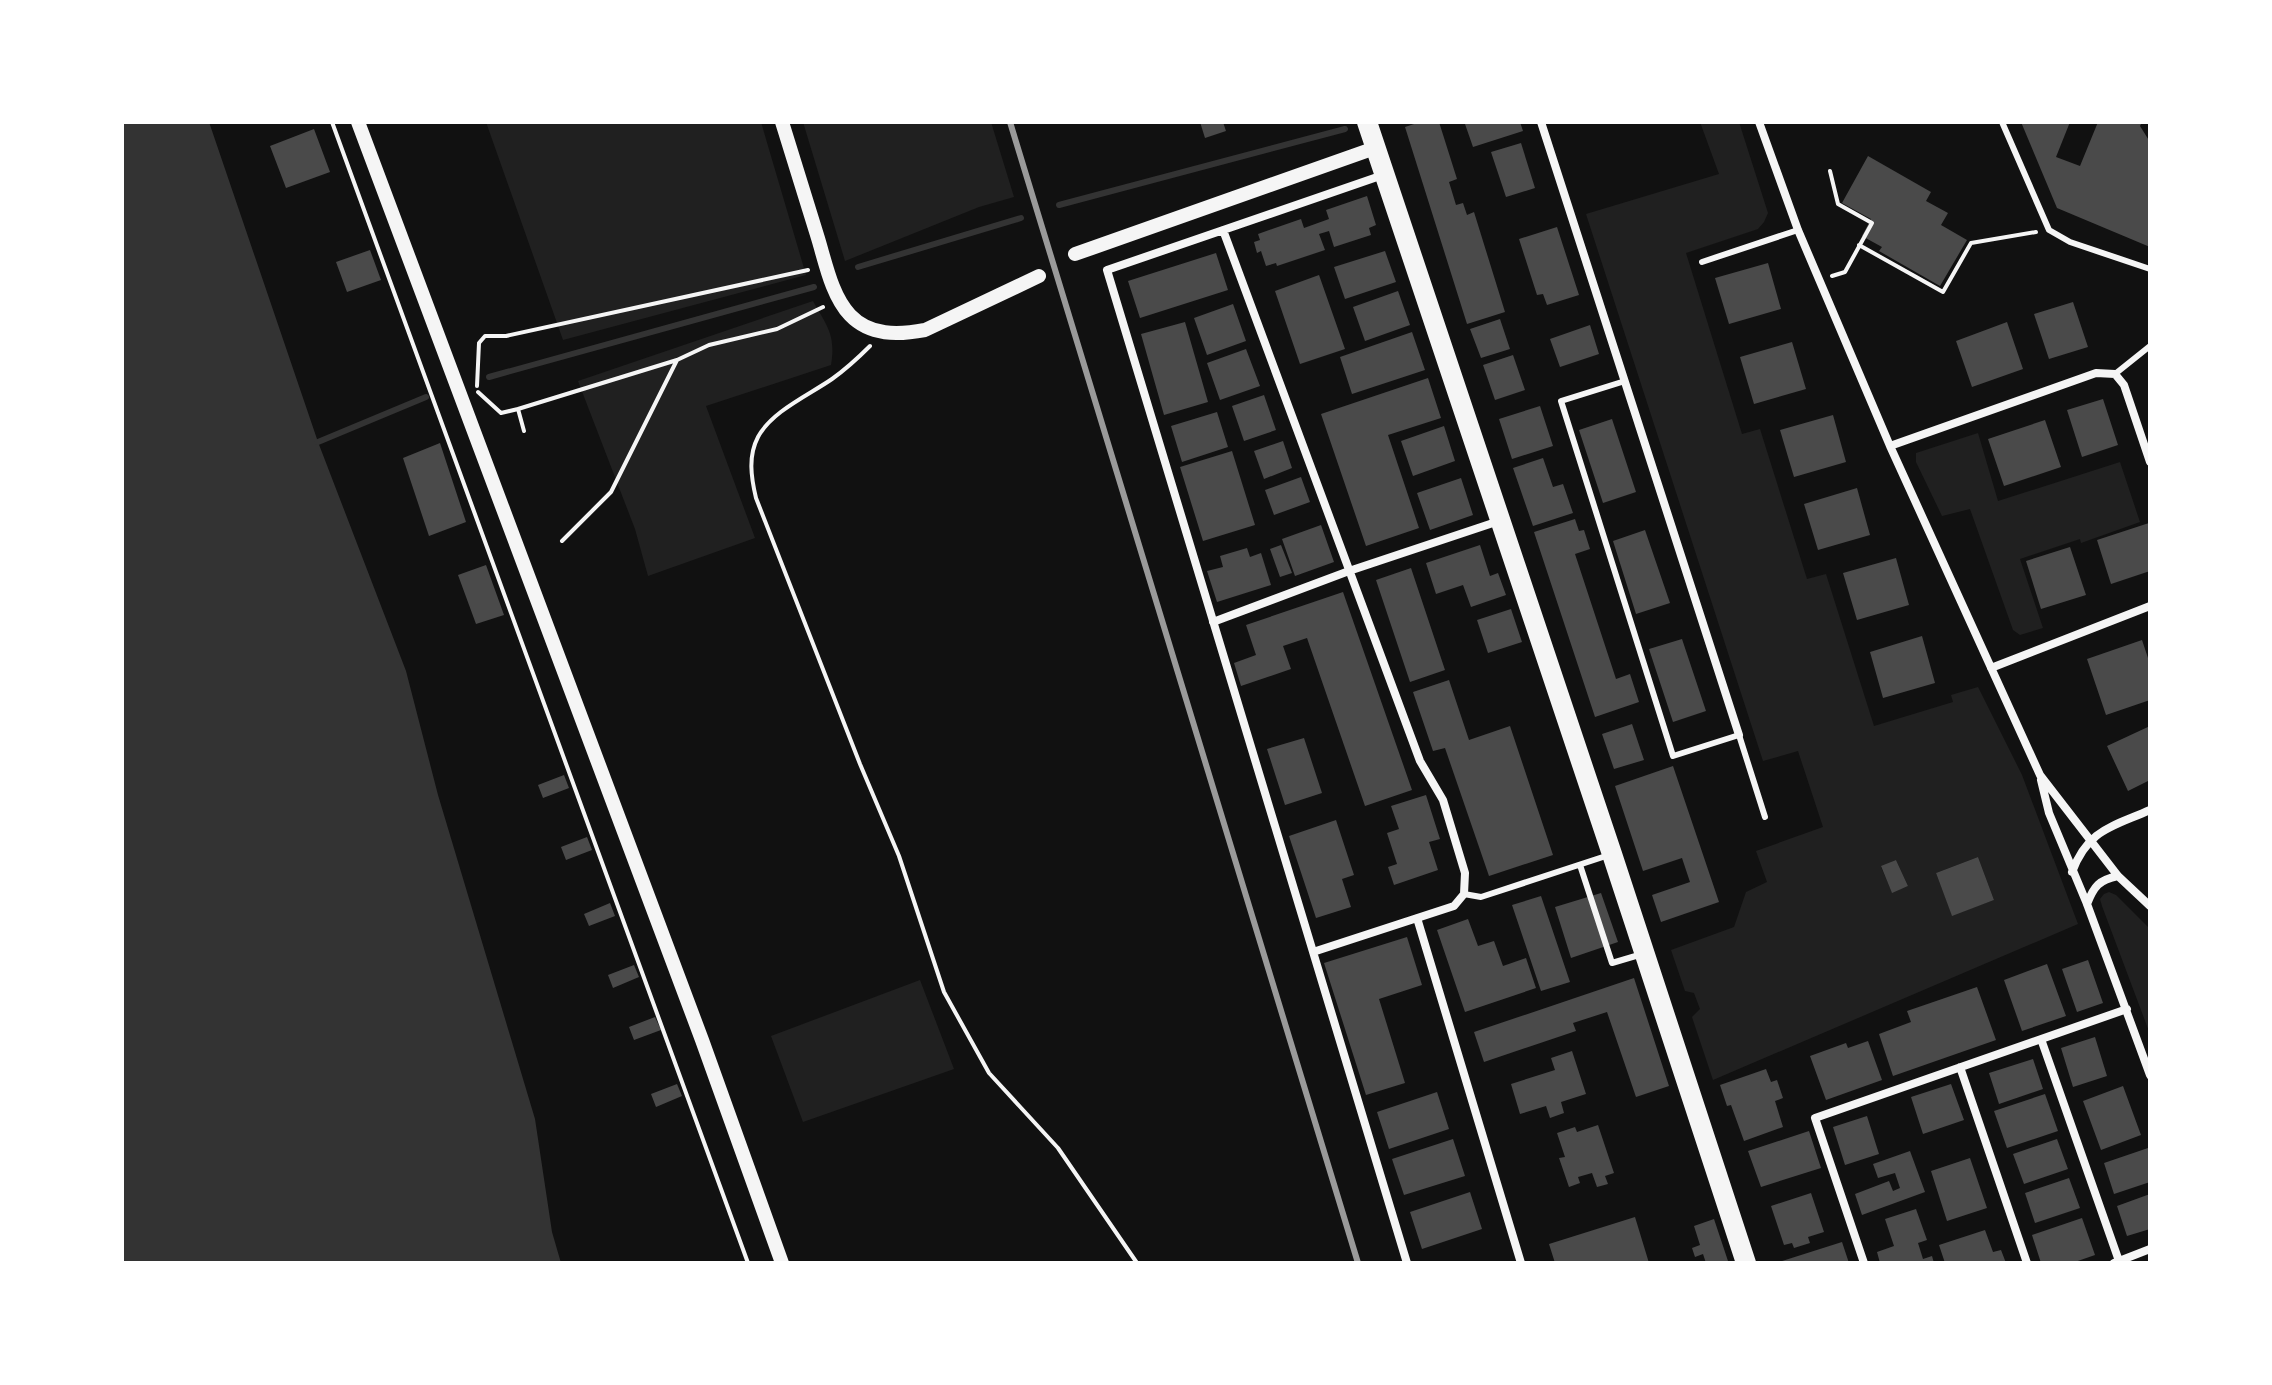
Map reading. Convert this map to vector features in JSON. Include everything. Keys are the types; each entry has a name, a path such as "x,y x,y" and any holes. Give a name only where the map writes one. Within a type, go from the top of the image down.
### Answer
{"main road":[{"path":"1367,122 1746,1263"}],"street":[{"path":"358,122 702,1040 782,1263"},
{"path":"782,122 826,266 840,300 849,314 862,325 884,334 925,330 1036,275"},
{"path":"1541,122 1739,735"},
{"path":"1759,122 1798,230 1890,446 2040,775 2049,813 2087,904 2150,1075"},
{"path":"1079,254 1375,148"},
{"path":"1384,175 1107,270 1407,1263"},
{"path":"1223,230 1420,761 1443,800 1465,873 1464,894 1454,906 1313,952"},
{"path":"1890,446 2096,373 2115,374 2124,385 2150,462"},
{"path":"1213,622 1349,571 1501,521"},
{"path":"1991,668 2150,606"},
{"path":"2040,775 2118,876 2150,906"},
{"path":"2072,872 2079,852 2088,840 2150,810"},
{"path":"2087,904 2094,887 2102,880 2118,876"},
{"path":"1417,918 1521,1263"},
{"path":"1864,1263 1815,1118 2127,1009"},
{"path":"2041,1039 2116,1262 2150,1249"},
{"path":"1960,1067 2027,1263"}],"lane":[{"path":"2002,122 2049,230 2070,242 2150,269"},
{"path":"1702,262 1798,230"},
{"path":"2115,374 2150,346"},
{"path":"1625,381 1561,401 1673,756 1739,735 1765,817"},
{"path":"1464,894 1481,897 1612,854"},
{"path":"1580,865 1612,963 1645,953"}],"path":[{"path":"332,122 748,1263"},
{"path":"1819,280 1845,272 1872,223 1838,204 1830,171"},
{"path":"1859,245 1943,292 1971,243 2049,230"},
{"path":"476,391 479,343 485,336 506,336 826,266"},
{"path":"476,391 501,413 518,409 677,360 709,345 786,325 840,300"},
{"path":"884,334 836,376 778,415 759,435 751,459 751,478 756,498 899,856 944,992 989,1073 1058,1148 1137,1263"},
{"path":"562,541 611,492 677,360"},
{"path":"459,396 476,391"},
{"path":"518,409 524,431"}],"shaded area":[{"path":"122,122 209,122 318,442 406,671 438,795 535,1119 552,1232 561,1263 122,1263"},
{"path":"486,122 761,122 806,275 563,340"},
{"path":"803,122 991,122 1014,197 979,207 845,261"},
{"path":"1700,122 1739,122 1768,213 1758,229 1686,253 1742,434 1760,429 1807,579 1826,574 1874,726 1953,702 1951,695 1978,687 2022,775 2078,924 1713,1080 1692,1017 1700,1009 1694,993 1685,991 1671,950 1734,927 1746,892 1767,882 1756,851 1823,827 1798,751 1763,761 1586,214 1719,174","holes":["1978,857 1994,900 1952,915 1936,873","1896,860 1908,886 1892,892 1881,867"]},
{"path":"813,301 831,338 831,365 706,406 755,538 648,576 635,529 578,381"},
{"path":"1978,433 1998,501 2120,462 2140,522 2081,543 2080,539 2020,559 2043,628 2020,635 2013,630 1970,509 1942,516 1916,462 1916,453"},
{"path":"2109,892 2116,895 2150,929 2150,1034 2102,906 2100,899"},
{"path":"920,980 954,1069 803,1122 771,1036"}],"building":[{"path":"1200,122 1223,122 1226,131 1205,138"},
{"path":"1420,122 1439,122 1457,179 1449,182 1456,205 1463,203 1467,215 1474,212 1505,312 1467,324 1405,127"},
{"path":"1520,122 1523,131 1473,147 1465,124"},
{"path":"2021,122 2070,122 2056,157 2080,166 2098,122 2142,122 2140,126 2150,142 2150,247 2057,208"},
{"path":"314,129 330,172 286,188 270,146"},
{"path":"1521,143 1535,188 1506,197 1491,152"},
{"path":"1868,156 1931,192 1926,201 1948,213 1941,225 1967,240 1940,286 1879,251 1882,247 1862,236 1871,219 1842,203"},
{"path":"1367,196 1376,225 1369,228 1371,235 1334,247 1329,231 1319,234 1325,250 1277,266 1276,263 1266,266 1261,251 1257,253 1254,242 1260,240 1258,234 1301,219 1304,228 1329,219 1326,210"},
{"path":"1557,227 1579,295 1547,305 1543,294 1537,295 1519,239"},
{"path":"370,250 381,280 347,292 336,262"},
{"path":"1385,251 1396,282 1345,299 1334,267"},
{"path":"1216,253 1228,290 1140,318 1128,281"},
{"path":"1768,263 1781,309 1729,324 1715,278"},
{"path":"1319,275 1345,349 1300,364 1275,291"},
{"path":"1398,291 1410,325 1365,341 1353,307"},
{"path":"2073,302 2088,347 2049,359 2034,314"},
{"path":"1233,304 1246,341 1207,355 1194,318"},
{"path":"1500,319 1510,349 1481,358 1470,329"},
{"path":"1185,322 1208,402 1164,415 1141,334"},
{"path":"2007,322 2023,369 1972,387 1956,341"},
{"path":"1590,325 1599,354 1560,367 1550,339"},
{"path":"1412,332 1425,370 1352,394 1340,357"},
{"path":"1792,342 1806,389 1754,404 1740,357"},
{"path":"1246,349 1260,386 1220,400 1207,363"},
{"path":"1513,355 1525,390 1495,400 1483,365"},
{"path":"1428,378 1441,418 1388,435 1419,528 1366,546 1321,414"},
{"path":"1264,395 1276,430 1244,441 1232,406"},
{"path":"2103,399 2118,445 2082,457 2067,410"},
{"path":"1540,406 1553,446 1512,459 1499,419"},
{"path":"1217,412 1228,447 1182,462 1171,426"},
{"path":"1833,415 1846,462 1794,477 1780,430"},
{"path":"1612,419 1636,492 1603,503 1579,430"},
{"path":"2045,420 2061,467 2004,486 1988,439"},
{"path":"1444,426 1455,461 1413,476 1401,441"},
{"path":"1283,441 1292,468 1264,479 1254,451"},
{"path":"440,443 466,522 429,536 403,458"},
{"path":"1232,451 1255,525 1203,541 1180,467"},
{"path":"1543,458 1553,487 1563,484 1573,513 1533,526 1513,468"},
{"path":"1301,477 1310,502 1274,515 1265,490"},
{"path":"1461,478 1473,515 1430,530 1417,493"},
{"path":"1857,488 1870,535 1818,550 1804,504"},
{"path":"1575,519 1579,531 1584,530 1590,549 1575,554 1616,679 1630,674 1639,702 1595,717 1534,532"},
{"path":"2149,523 2150,571 2111,584 2097,540"},
{"path":"1321,525 1334,562 1295,576 1282,539"},
{"path":"1645,530 1670,603 1636,614 1613,541"},
{"path":"1281,545 1292,573 1280,577 1270,549"},
{"path":"1480,545 1490,576 1498,573 1506,595 1471,607 1463,585 1436,594 1426,563"},
{"path":"2070,547 2086,595 2041,609 2026,561"},
{"path":"1247,548 1250,557 1261,553 1271,585 1217,602 1207,571 1223,567 1220,556"},
{"path":"1896,558 1909,605 1857,620 1843,573"},
{"path":"486,565 504,615 476,624 458,575"},
{"path":"1411,568 1445,670 1410,682 1376,580"},
{"path":"1343,592 1412,790 1365,806 1307,638 1283,646 1291,669 1241,686 1234,663 1256,655 1246,625"},
{"path":"1511,609 1522,642 1488,653 1477,620"},
{"path":"1922,636 1935,683 1883,698 1870,652"},
{"path":"1682,639 1706,711 1673,722 1649,649"},
{"path":"2142,640 2150,664 2150,700 2106,715 2087,659"},
{"path":"1449,680 1469,740 1510,726 1553,855 1489,876 1445,748 1433,751 1413,692"},
{"path":"1632,724 1644,760 1614,769 1602,734"},
{"path":"2150,726 2150,780 2128,791 2107,746"},
{"path":"1304,738 1322,793 1285,805 1267,749"},
{"path":"1673,766 1719,902 1661,922 1652,895 1690,882 1682,858 1643,871 1615,786"},
{"path":"564,775 569,788 543,798 538,785"},
{"path":"1426,795 1440,839 1429,842 1438,870 1394,885 1388,867 1397,864 1387,833 1399,829 1391,806"},
{"path":"1336,820 1354,875 1342,879 1351,907 1316,918 1289,836"},
{"path":"587,837 592,850 566,860 561,847"},
{"path":"1978,857 1994,900 1952,916 1936,873"},
{"path":"1896,860 1908,886 1892,893 1881,866"},
{"path":"1601,893 1618,942 1571,958 1555,907"},
{"path":"1541,896 1570,982 1541,991 1512,905"},
{"path":"610,903 615,916 589,926 584,914"},
{"path":"1468,919 1478,946 1494,941 1503,966 1526,958 1536,988 1465,1012 1437,930"},
{"path":"1407,937 1422,985 1379,999 1405,1083 1366,1095 1324,963"},
{"path":"2088,960 2103,1003 2077,1012 2062,969"},
{"path":"2047,964 2066,1016 2022,1031 2004,980"},
{"path":"634,965 639,977 613,988 608,975"},
{"path":"1634,978 1669,1086 1636,1097 1607,1012 1573,1023 1576,1031 1484,1062 1474,1032"},
{"path":"1977,987 1996,1040 1893,1076 1879,1034 1911,1022 1907,1011"},
{"path":"655,1017 661,1030 634,1040 629,1027"},
{"path":"2095,1037 2107,1076 2073,1087 2061,1048"},
{"path":"1868,1041 1882,1080 1826,1100 1810,1056 1846,1043 1848,1048"},
{"path":"1572,1051 1586,1094 1561,1102 1564,1113 1550,1118 1546,1106 1520,1114 1511,1084 1555,1070 1551,1058"},
{"path":"2033,1059 2043,1089 1999,1104 1989,1073"},
{"path":"1766,1069 1771,1082 1777,1080 1783,1098 1775,1101 1783,1127 1744,1141 1720,1085"},
{"path":"677,1084 682,1096 656,1107 651,1094"},
{"path":"1951,1084 1964,1120 1923,1134 1911,1097"},
{"path":"2123,1086 2141,1135 2101,1150 2083,1101"},
{"path":"1437,1092 1449,1129 1389,1149 1377,1112"},
{"path":"2045,1094 2058,1131 2007,1148 1994,1111"},
{"path":"1867,1116 1879,1154 1845,1165 1833,1127"},
{"path":"1598,1125 1614,1173 1605,1176 1608,1184 1597,1187 1592,1173 1578,1177 1580,1183 1569,1187 1559,1158 1565,1157 1557,1133 1575,1127 1577,1132"},
{"path":"1809,1131 1821,1168 1761,1187 1748,1151"},
{"path":"1453,1139 1465,1176 1404,1195 1392,1159"},
{"path":"2057,1139 2068,1169 2024,1184 2013,1154"},
{"path":"2148,1148 2150,1182 2114,1194 2104,1163"},
{"path":"1910,1151 1925,1192 1862,1215 1855,1194 1889,1181 1893,1191 1900,1188 1895,1173 1878,1178 1873,1164"},
{"path":"1970,1158 1987,1208 1947,1221 1931,1171"},
{"path":"2069,1178 2080,1208 2035,1223 2025,1193"},
{"path":"1470,1192 1482,1229 1422,1249 1410,1212"},
{"path":"1811,1193 1824,1232 1808,1237 1810,1243 1794,1248 1792,1243 1784,1245 1771,1206"},
{"path":"2150,1194 2150,1229 2127,1236 2117,1206"},
{"path":"1916,1209 1927,1240 1918,1243 1923,1259 1932,1256 1934,1263 1880,1263 1877,1252 1894,1246 1885,1219"},
{"path":"1635,1217 1649,1263 1555,1263 1549,1244"},
{"path":"2082,1218 2095,1255 2072,1263 2041,1263 2032,1235"},
{"path":"1714,1219 1728,1261 1706,1263 1703,1254 1695,1257 1692,1248 1700,1245 1694,1226"},
{"path":"1985,1230 1993,1252 2001,1250 2006,1263 1945,1263 1939,1245"},
{"path":"1842,1242 1849,1263 1779,1263 1779,1262"}],"waterway":[{"path":"1059,205 1345,129"},
{"path":"858,267 1021,218"},
{"path":"489,377 814,287"},
{"path":"318,442 426,397"}],"railway":[{"path":"1010,122 1358,1263"}]}
